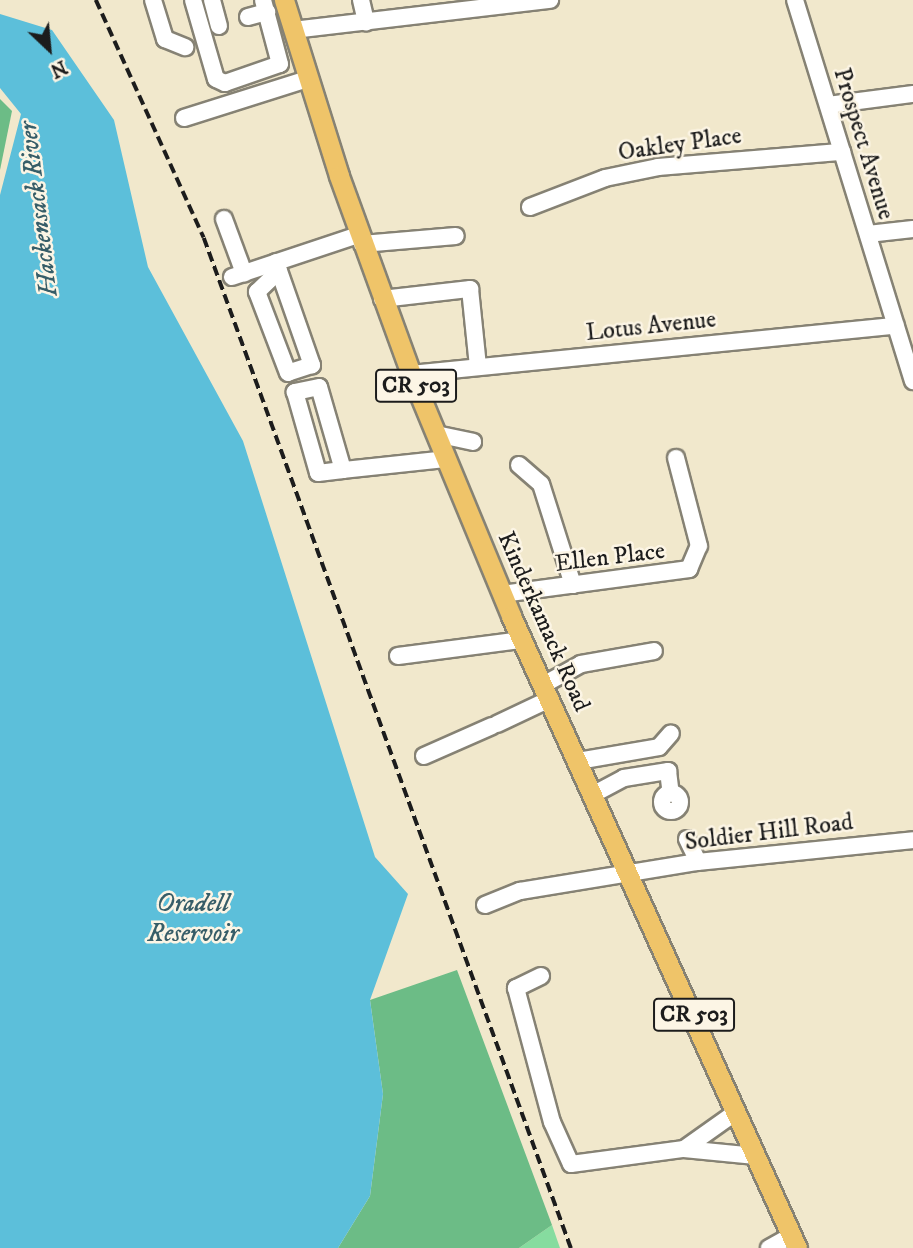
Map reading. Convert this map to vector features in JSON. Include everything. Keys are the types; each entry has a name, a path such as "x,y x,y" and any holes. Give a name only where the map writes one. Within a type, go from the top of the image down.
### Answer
{"main road":[{"name":"Kinderkamack Road","path":"284,0 360,239 411,374 522,640 632,876 794,1242"}],"street":[{"path":"153,0 165,39 185,47"},
{"path":"193,0 222,83 278,68 265,6 248,17"},
{"path":"212,0 219,26"},
{"path":"361,0 366,22"},
{"path":"293,30 550,0"},
{"name":"Prospect Avenue","path":"795,0 896,326 910,359 913,381"},
{"path":"184,118 307,79"},
{"path":"828,105 913,94"},
{"name":"Oakley Place","path":"530,207 605,178 659,167 842,152"},
{"path":"224,219 238,275 278,267 360,239 456,236"},
{"path":"868,234 913,229"},
{"path":"278,267 312,365 288,373 257,292 278,267"},
{"path":"380,293 460,280"},
{"path":"380,293 470,289 478,367"},
{"name":"Lotus Avenue","path":"411,374 896,326"},
{"path":"343,470 319,387 295,392 318,472 343,470 446,459 473,442 436,434"},
{"name":"Ellen Place","path":"502,594 681,573 695,562 699,546 676,458"},
{"path":"519,465 541,484 573,585"},
{"path":"398,656 522,640"},
{"path":"424,756 495,725 547,692 581,664 654,651"},
{"path":"578,761 660,747 671,733"},
{"path":"594,794 624,778 668,771 671,794"},
{"path":"687,838 698,862"},
{"name":"Soldier Hill Road","path":"485,905 520,891 632,876 698,862 913,840"},
{"path":"541,976 516,988 552,1122 571,1164 684,1149 756,1156"},
{"path":"684,1149 736,1112"},
{"path":"768,1248 794,1242"}],"green space":[{"path":"0,99 12,111 0,170"},
{"path":"457,970 552,1225 519,1248 338,1248 370,1196 383,1094 370,1000"},
{"path":"552,1225 560,1248 519,1248"}],"water":[{"name":"Oradell Reservoir","path":"0,14 52,30 114,120 148,267 243,441 375,857 408,894 370,1000 383,1094 370,1196 338,1248 0,1248 0,195 21,114 0,88"}],"railway":[{"path":"96,0 204,238 571,1248"}],"water label":[{"name":"Hackensack River","path":"39,209"}]}
